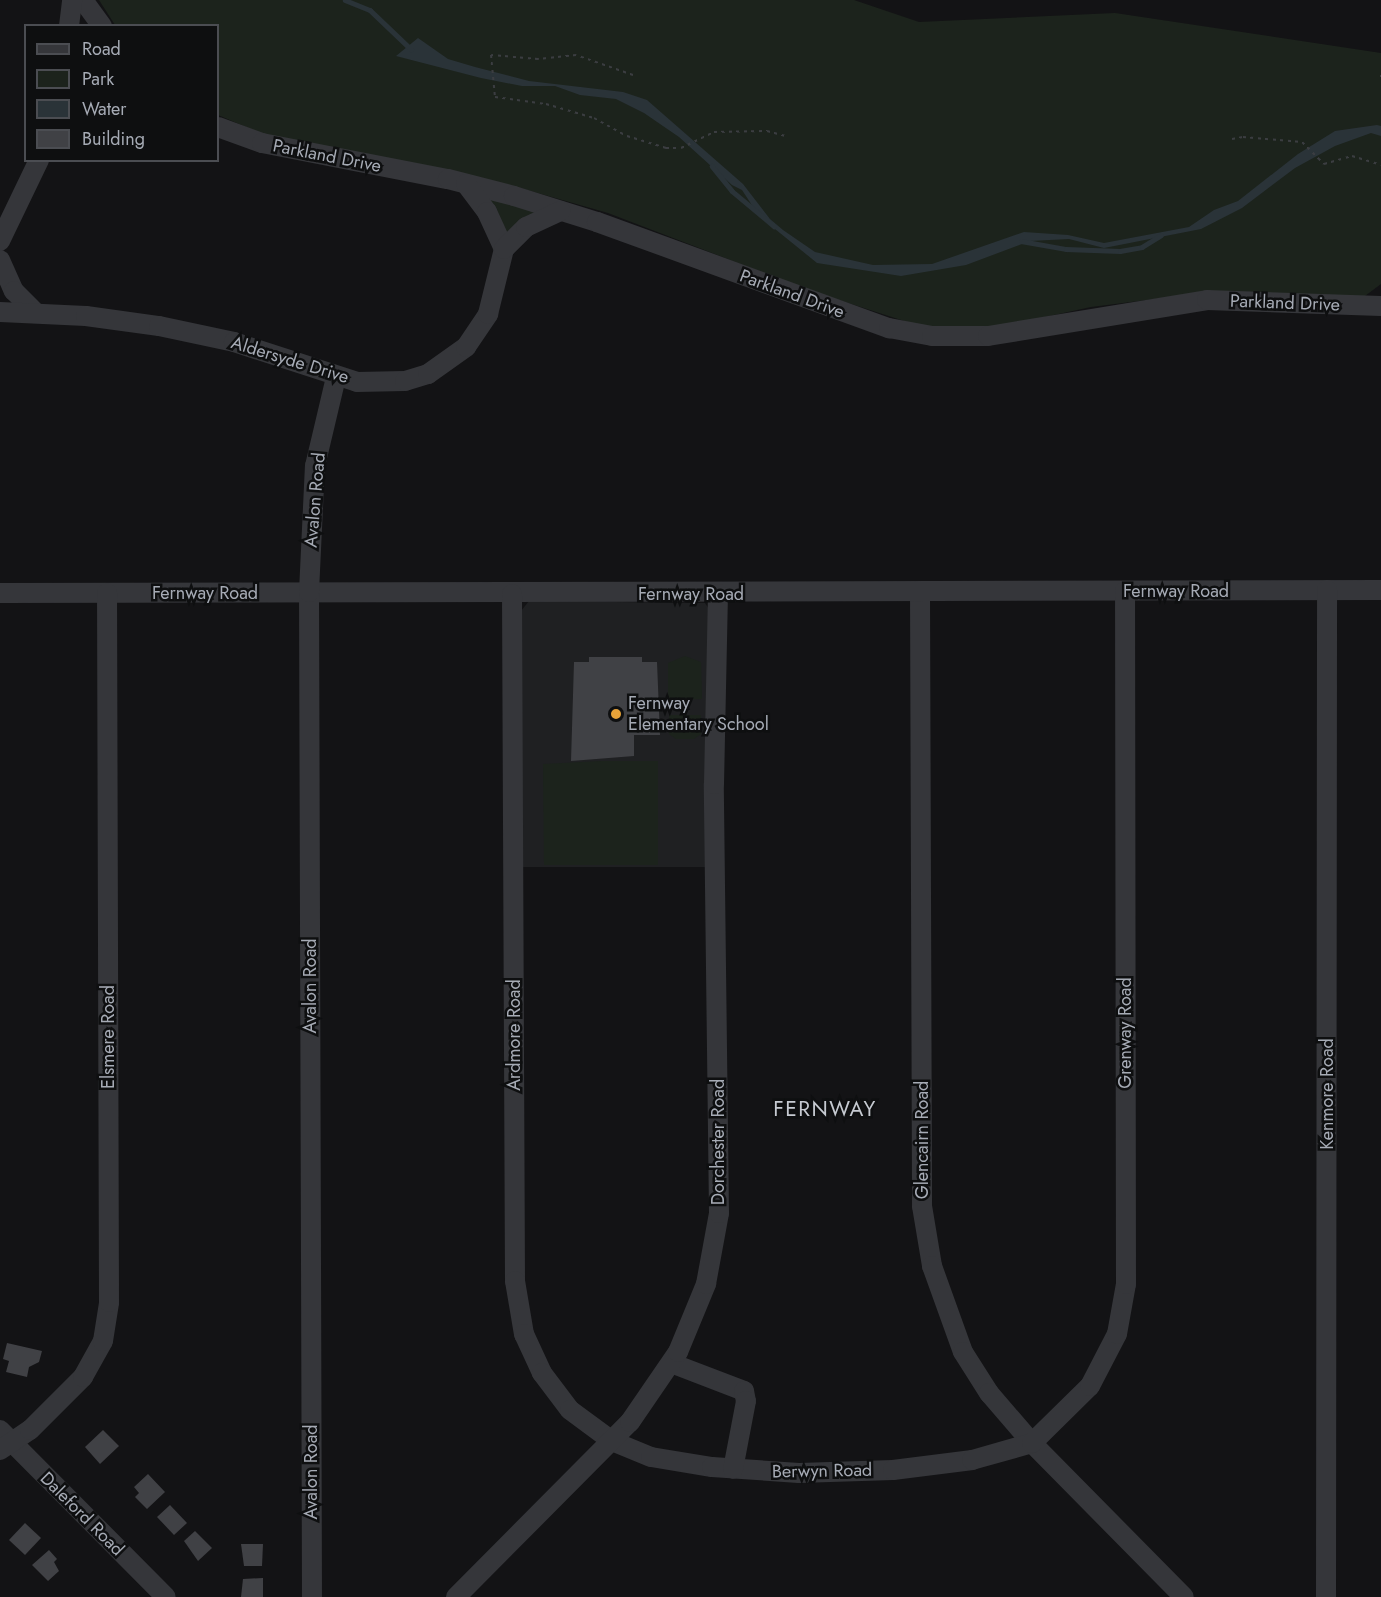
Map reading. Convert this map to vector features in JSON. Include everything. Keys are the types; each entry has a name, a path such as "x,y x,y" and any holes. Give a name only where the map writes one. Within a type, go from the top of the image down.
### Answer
{"street":[{"path":"69,24 72,0"},
{"path":"83,0 101,24"},
{"name":"Parkland Drive","path":"219,127 262,143 466,184 561,211 889,328 932,336 988,336 1207,300 1381,306"},
{"path":"0,241 38,162"},
{"path":"466,184 487,212 504,249 526,227 561,211"},
{"name":"Aldersyde Drive","path":"0,312 35,312 200,334 336,377 378,384 405,381 448,362 479,331 488,314 504,249"},
{"path":"0,260 14,291 35,312"},
{"name":"Avalon Road","path":"312,1597 309,592 315,466 336,377"},
{"name":"Kenmore Road","path":"1326,1597 1327,590"},
{"name":"Fernway Road","path":"0,593 718,594 1381,590"},
{"name":"Glencairn Road","path":"920,591 922,1206 925,1234 939,1294 963,1352 989,1394 1032,1443 1184,1597"},
{"name":"Grenway Road","path":"1032,1443 1090,1386 1107,1358 1123,1311 1125,591"},
{"name":"Elsmere Road","path":"6,1448 83,1377 103,1341 109,1302 107,593"},
{"name":"Ardmore Road","path":"512,594 516,1306 532,1353 555,1392 570,1410 612,1441"},
{"name":"Dorchester Road","path":"456,1597 612,1441 652,1394 671,1363 706,1284 719,1213 714,784 718,594"},
{"path":"671,1363 744,1391 746,1401 733,1469"},
{"name":"Daleford Road","path":"0,1430 6,1448 166,1597"},
{"name":"Berwyn Road","path":"612,1441 651,1457 733,1469 799,1473 893,1470 972,1460 1032,1443"}],"path":[{"path":"633,75 576,55 538,59 491,55 495,97 560,108 594,118 627,136 674,150 706,136 754,131 786,136"},
{"path":"1232,139 1278,139 1309,146 1317,159 1324,164 1352,156 1381,165"}],"shaded area":[{"name":"Fernway Elementary School","path":"529,601 705,603 709,609 710,867 522,867 521,611"}],"green space":[{"path":"99,0 854,0 919,22 1115,13 1381,53 1381,284 1365,296 1350,298 1211,292 1091,307 1003,326 929,329 811,291 608,213 513,186 260,133 219,115 219,24 114,24"},
{"path":"476,196 561,211 504,249"},
{"path":"685,656 701,662 702,699 668,700 668,663"},
{"path":"669,715 701,715 701,734 694,739 676,739 669,734"},
{"path":"658,761 658,865 544,865 543,764"}],"water":[{"path":"418,38 448,59 475,67 529,81 623,92 647,100 743,184 770,219 783,230 815,252 873,265 932,264 1024,232 1068,235 1104,243 1189,227 1214,210 1238,201 1298,154 1335,131 1377,125 1381,126 1381,136 1371,133 1335,146 1295,168 1242,208 1201,229 1104,248 1069,239 1030,241 966,265 901,276 817,263 759,216 742,190 732,185 679,137 644,113 616,99 580,95 555,86 522,86 481,78 396,56"}],"building":[{"path":"589,657 642,657 642,662 657,662 660,735 634,735 634,756 571,761 574,662 589,662"},
{"path":"7,1343 42,1351 39,1362 29,1367 27,1377 6,1372 9,1361 3,1359"},
{"path":"103,1430 119,1446 100,1464 85,1447"},
{"path":"148,1474 165,1492 147,1509 135,1497 139,1493 134,1487"},
{"path":"170,1505 187,1523 174,1535 157,1517"},
{"path":"25,1523 41,1538 25,1555 9,1540"},
{"path":"195,1531 212,1548 198,1561 184,1541"},
{"path":"241,1544 263,1544 262,1566 244,1566"},
{"path":"49,1550 57,1559 54,1562 59,1571 48,1581 32,1565"},
{"path":"263,1578 263,1597 241,1597 243,1579"}],"waterway":[{"path":"345,0 370,10 411,49"},
{"path":"712,166 732,191 774,226"},
{"path":"1021,241 1066,249 1120,251 1142,247 1161,235"}],"place":[{"name":"Fernway Elementary School","path":"616,714"}],"district":[{"name":"FERNWAY","path":"825,1109"}]}
